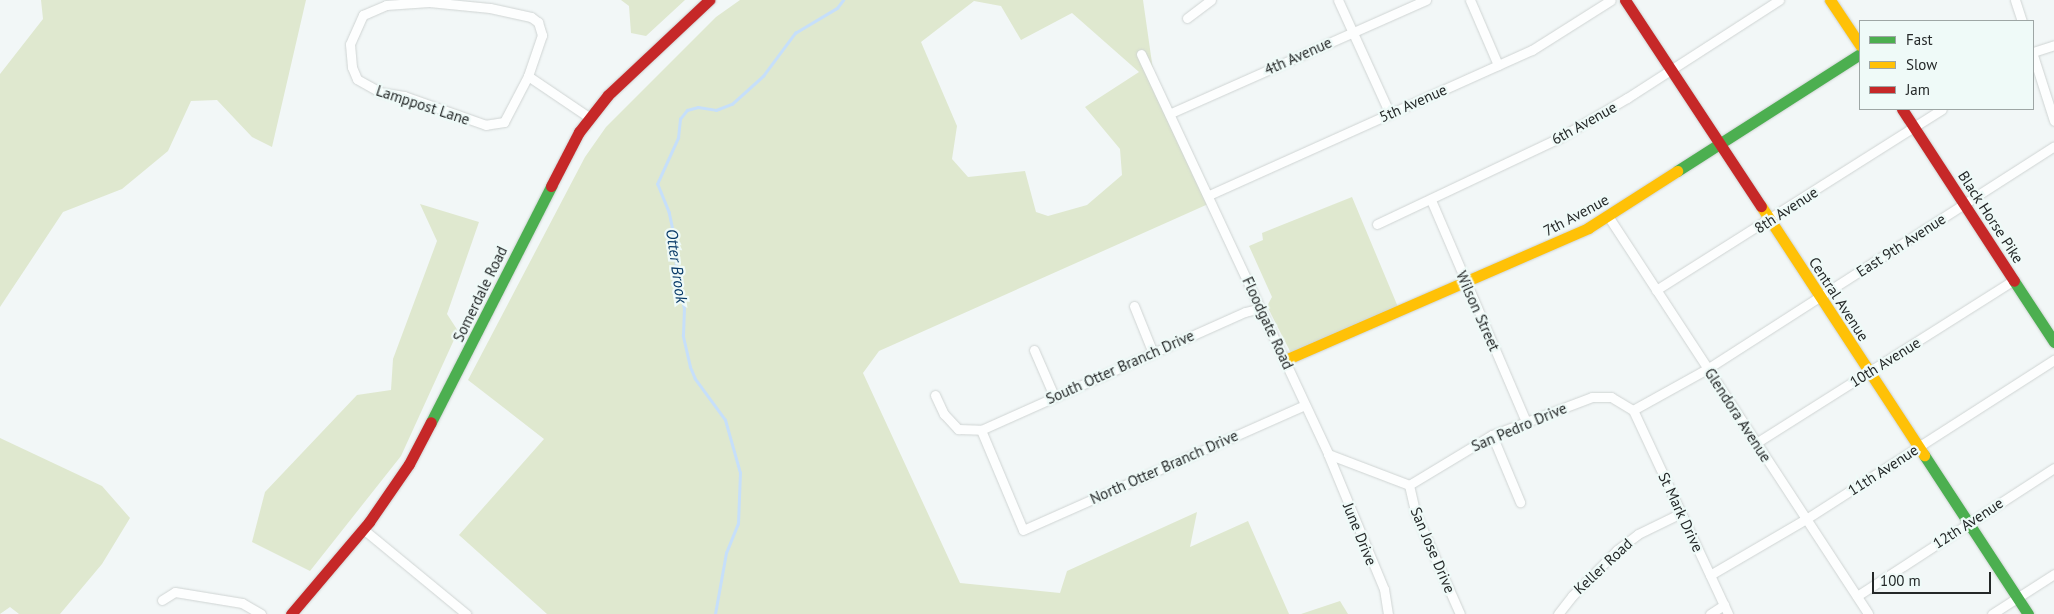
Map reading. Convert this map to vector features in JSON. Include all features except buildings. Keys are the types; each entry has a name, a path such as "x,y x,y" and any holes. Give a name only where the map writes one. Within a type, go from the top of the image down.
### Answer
{"street":[{"name":"Somerdale Road","path":"291,614 363,529 409,464 474,342 562,161 590,118 674,30 709,0"},
{"path":"1187,18 1212,0"},
{"path":"1338,0 1390,114"},
{"name":"4th Avenue","path":"1171,113 1426,0"},
{"path":"1470,0 1498,64"},
{"name":"5th Avenue","path":"1209,195 1532,50 1611,0"},
{"name":"Central Avenue","path":"1625,0 2028,614"},
{"name":"6th Avenue","path":"1376,224 1431,200 1559,138 1671,71 1778,0"},
{"path":"1830,0 1859,44"},
{"path":"2015,0 2022,20"},
{"name":"Lamppost Lane","path":"428,2 490,8 531,17 538,22 542,35 528,76 504,122 486,125 368,87 358,79 352,67 350,44 363,14 386,5 428,2"},
{"path":"2034,53 2054,45"},
{"name":"Floodgate Road","path":"1141,54 1171,113 1328,454"},
{"name":"7th Avenue","path":"1285,360 1464,282 1532,255 1608,216 1859,55"},
{"path":"2034,56 2054,122"},
{"path":"528,76 590,118"},
{"name":"Black Horse Pike","path":"1903,110 2054,342"},
{"name":"8th Avenue","path":"1656,290 1770,220 1941,110"},
{"name":"East 9th Avenue","path":"1633,410 1707,368 2054,146"},
{"name":"Wilson Street","path":"1431,200 1464,282 1526,422"},
{"name":"Glendora Avenue","path":"1608,216 1868,614"},
{"name":"10th Avenue","path":"1756,443 2014,280"},
{"path":"1134,306 1153,353"},
{"name":"South Otter Branch Drive","path":"981,430 1245,312 1261,308"},
{"path":"1034,350 1054,396"},
{"name":"11th Avenue","path":"1710,575 1806,519 2054,360"},
{"path":"935,395 944,414 958,430 981,430"},
{"name":"San Pedro Drive","path":"1409,485 1492,436 1601,395 1620,401 1633,410"},
{"name":"North Otter Branch Drive","path":"981,430 1023,530 1305,405"},
{"name":"St Mark Drive","path":"1633,410 1726,610"},
{"path":"1492,436 1520,502"},
{"path":"1328,454 1409,485"},
{"name":"June Drive","path":"1328,454 1384,589 1388,614"},
{"name":"12th Avenue","path":"1857,596 2054,468"},
{"name":"San Jose Drive","path":"1409,485 1415,512 1460,614"},
{"name":"Keller Road","path":"1558,614 1572,596 1616,550 1638,534 1681,513"},
{"path":"363,529 466,614"},
{"path":"1992,614 2054,574"},
{"path":"162,600 175,592 242,603 261,614"},
{"path":"1710,614 1726,610"}],"green space":[{"path":"41,0 306,0 272,147 252,137 217,100 191,101 168,151 122,189 63,212 0,307 0,74 43,19"},
{"path":"621,0 685,0 646,36 631,33 629,6"},
{"path":"740,0 1143,0 1153,70 1215,201 879,351 863,373 960,583 1060,593 1067,571 1197,512 1190,547 1248,521 1289,614 547,614 459,535 544,439 468,380 585,157 606,127 716,17","holes":["974,1 1001,6 1021,40 1072,13 1139,72 1085,107 1120,149 1122,175 1087,205 1048,216 1036,212 1025,171 968,177 952,159 957,126 921,42"]},
{"path":"1352,197 1398,307 1291,353 1267,306 1272,297 1249,246 1263,240 1262,233"},
{"path":"420,204 479,222 447,314 458,331 401,456 310,571 252,542 265,492 357,395 391,390 393,359 437,241"},
{"path":"0,438 102,486 130,518 102,564 60,614 19,614 10,607 0,614"},
{"path":"1340,601 1348,614 1301,614"}],"waterway":[{"name":"Otter Brook","path":"715,614 726,553 738,524 740,473 725,420 695,379 690,367 683,336 684,309 676,272 675,242 669,213 657,184 678,138 680,119 687,110 698,107 716,110 732,104 763,76 795,33 837,8 843,0"}],"traffic: fast":[{"path":"1677,171 1859,55"},
{"path":"431,422 551,186"},
{"path":"2014,281 2054,342"},
{"path":"1924,455 2028,614"}],"traffic: slow":[{"path":"1830,0 1859,44"},
{"path":"1285,360 1588,228 1677,171"},
{"path":"1761,206 1924,455"}],"traffic: jam":[{"path":"551,186 579,132 608,95 709,0"},
{"path":"1625,0 1761,206"},
{"path":"1903,110 2014,281"},
{"path":"291,614 369,522 409,464 431,422"}]}
